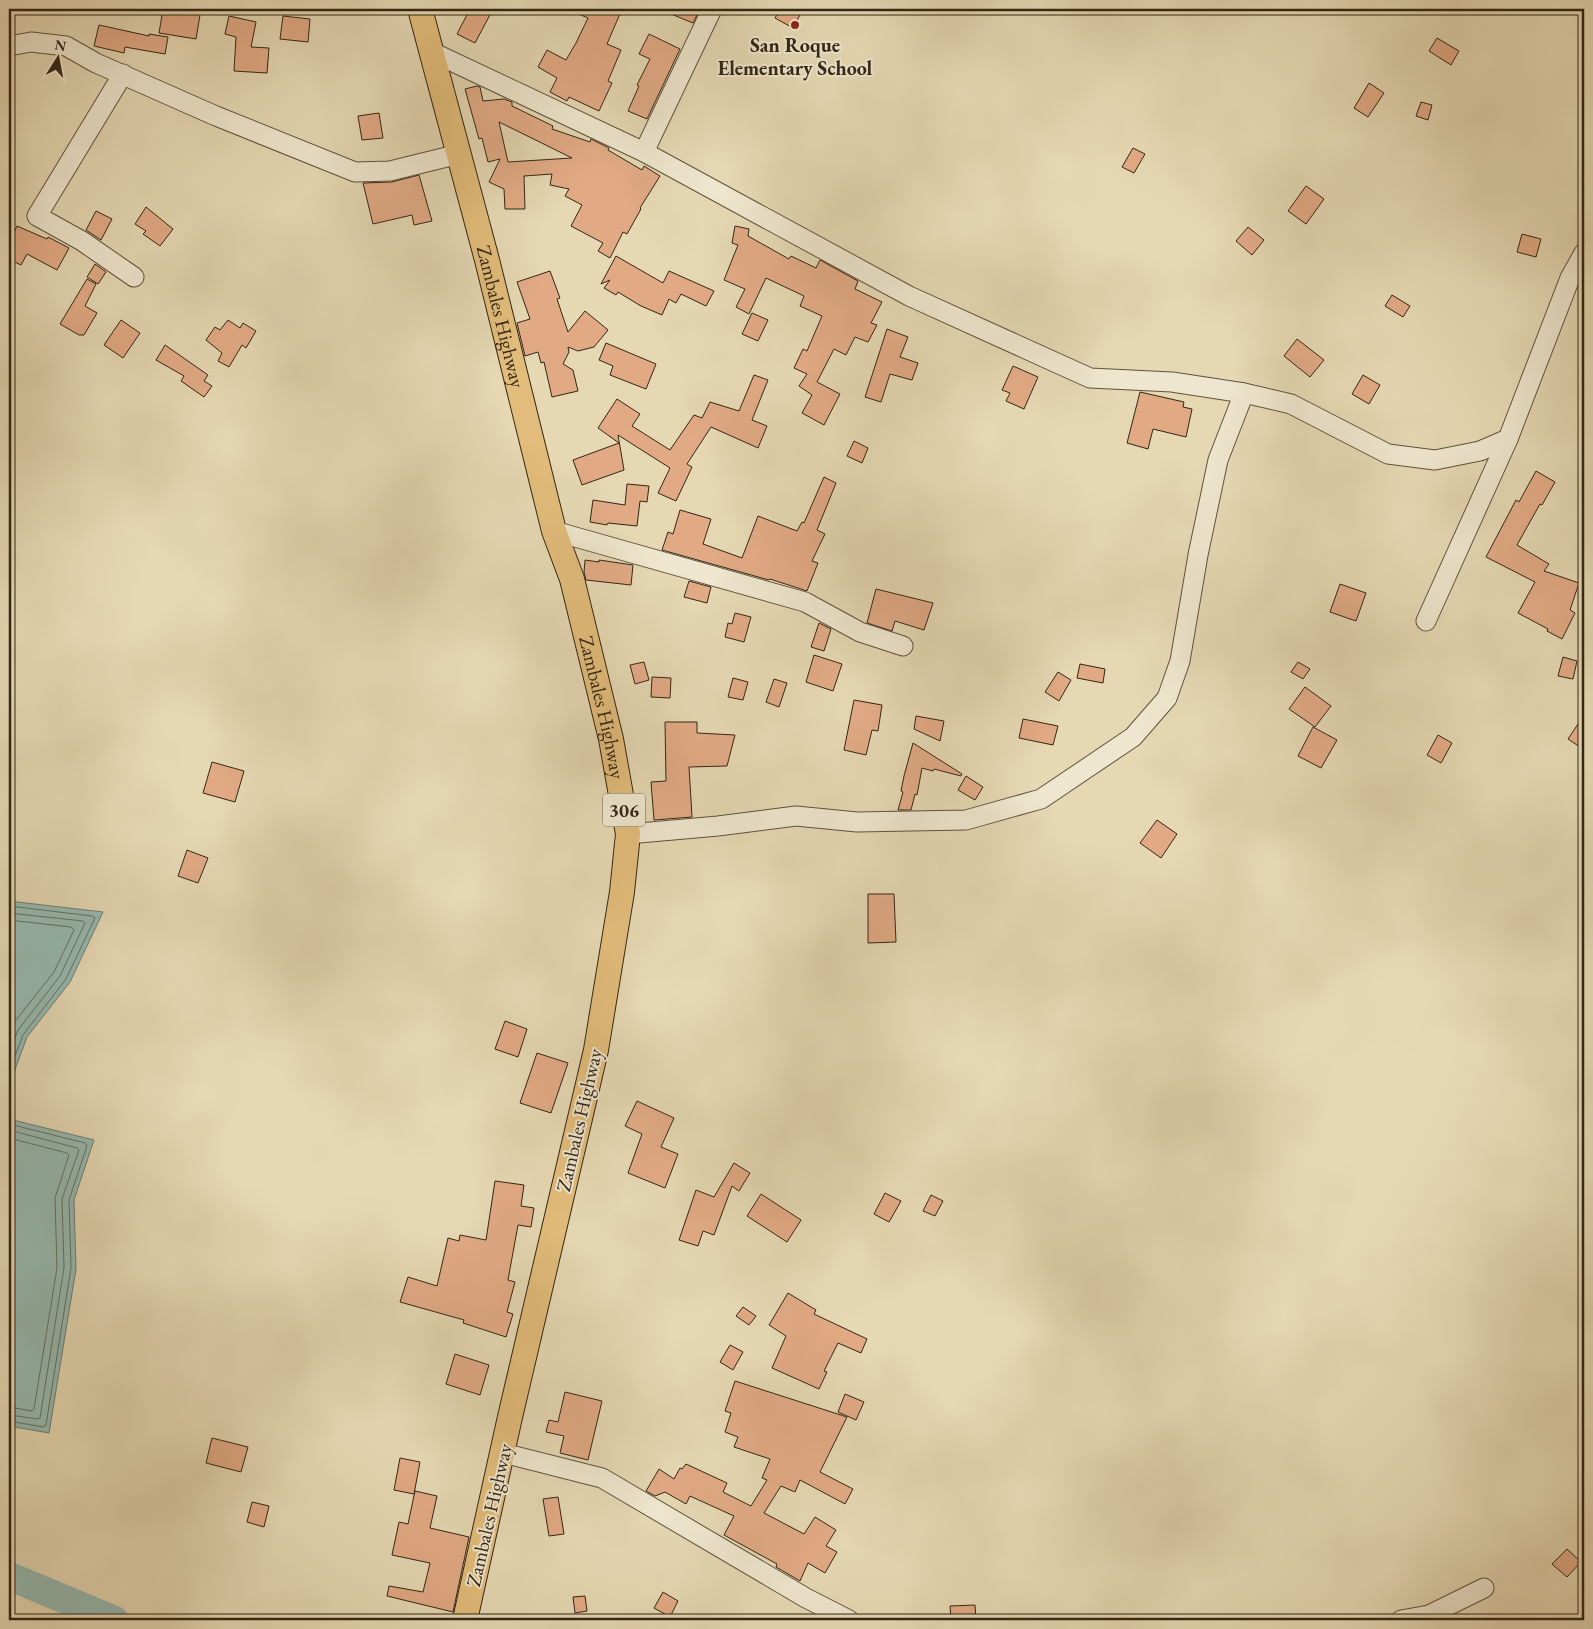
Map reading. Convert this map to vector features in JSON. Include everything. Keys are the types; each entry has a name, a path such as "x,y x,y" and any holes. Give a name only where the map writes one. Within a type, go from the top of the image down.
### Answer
{"main road":[{"name":"Zambales Highway","path":"420,9 487,260 554,531 572,579 610,739 628,834 622,892 596,1050 465,1620"}],"street":[{"path":"644,152 712,9"},
{"path":"9,46 31,42 66,46 96,63 216,116 355,172 390,171 459,154"},
{"path":"432,52 644,152 908,296 1090,378 1172,382 1244,393 1291,404 1388,454 1436,460 1480,451 1508,439"},
{"path":"123,74 37,216 82,241 134,277"},
{"path":"1426,621 1508,439 1570,278 1584,253"},
{"path":"628,834 718,826 796,816 857,822 966,820 1041,799 1133,737 1167,698 1180,661 1198,555 1218,460 1244,393"},
{"path":"554,531 805,602 860,632 903,646"},
{"path":"503,1453 602,1478 806,1598 848,1620"},
{"path":"1401,1620 1429,1615 1484,1588"}],"water":[{"path":"9,901 103,912 70,982 27,1037 9,1086"},
{"path":"9,1119 94,1140 74,1200 76,1269 49,1433 9,1426"}],"building":[{"path":"163,9 201,9 196,39 159,33"},
{"path":"470,9 493,9 475,43 457,34"},
{"path":"567,9 622,9 607,44 621,50 608,81 612,83 599,111 569,97 567,101 550,92 557,78 538,67 547,50 566,60 576,43 588,18"},
{"path":"659,9 700,9 693,23"},
{"path":"780,9 803,9 793,28 775,18"},
{"path":"229,16 256,22 251,47 269,48 267,73 234,71 236,37 225,34"},
{"path":"283,16 310,19 308,42 280,39"},
{"path":"99,25 149,36 149,34 168,37 165,54 125,47 124,53 94,46"},
{"path":"649,34 680,49 647,119 628,111 639,86 637,85 650,59 639,54"},
{"path":"1437,38 1459,51 1451,65 1429,51"},
{"path":"1369,83 1384,93 1368,117 1354,108"},
{"path":"480,87 483,101 504,99 512,102 512,106 553,126 552,129 590,142 591,139 609,148 608,150 642,170 644,166 660,176 640,208 627,234 623,232 610,258 598,251 603,243 571,226 582,205 565,196 569,189 550,185 552,174 524,176 525,209 505,209 504,189 489,182 500,159 488,162 482,138 479,139 465,89","holes":["499,122 572,158 508,162"]},
{"path":"1421,102 1432,105 1428,120 1416,116"},
{"path":"379,113 383,138 362,140 358,116"},
{"path":"1133,148 1145,154 1134,173 1122,167"},
{"path":"419,175 432,221 414,225 412,215 373,224 363,183 392,182"},
{"path":"1306,186 1324,199 1306,224 1288,211"},
{"path":"146,207 173,229 160,246 143,234 146,231 135,224"},
{"path":"96,211 112,219 101,240 86,230"},
{"path":"17,226 47,239 48,237 69,248 57,270 27,254 21,265 9,259 9,244"},
{"path":"735,226 749,229 748,236 789,259 791,256 816,268 820,260 858,281 855,289 882,302 871,323 877,325 868,342 855,337 846,355 834,349 817,382 840,394 824,425 802,413 812,395 799,386 807,374 794,368 803,349 807,351 822,316 800,306 804,296 766,278 749,314 736,307 745,289 724,280 738,245 732,243"},
{"path":"1248,227 1264,240 1252,255 1236,241"},
{"path":"1522,234 1541,239 1536,257 1517,252"},
{"path":"616,256 663,283 669,271 714,291 706,306 681,294 676,303 669,299 662,315 641,306 618,292 616,295 604,288 610,280 601,284"},
{"path":"95,264 106,272 98,284 87,277"},
{"path":"550,271 560,298 557,299 568,332 585,311 608,330 594,347 578,351 568,347 569,352 563,364 573,370 578,391 552,397 544,362 541,363 538,352 525,356 517,323 530,319 517,282"},
{"path":"87,279 96,284 85,306 97,313 84,335 79,335 60,324"},
{"path":"1392,295 1410,306 1403,317 1385,306"},
{"path":"752,313 768,320 758,341 742,334"},
{"path":"121,320 140,333 123,358 104,345"},
{"path":"228,320 240,328 243,323 256,331 246,348 242,345 229,367 218,361 222,353 206,340 215,327 220,330"},
{"path":"887,329 908,337 900,357 918,363 912,380 890,374 881,402 865,397"},
{"path":"1297,339 1324,360 1310,377 1284,356"},
{"path":"606,343 656,364 646,389 610,375 613,366 599,360"},
{"path":"165,345 208,375 204,381 212,386 204,397 181,381 184,376 156,360"},
{"path":"1013,366 1038,377 1024,409 1006,401 1010,393 1002,390"},
{"path":"754,375 768,380 752,420 767,426 758,448 711,427 687,464 692,467 676,501 658,493 670,468 618,435 624,470 582,485 573,460 619,443 598,428 617,399 640,414 632,426 670,450 694,415 702,418 710,402 739,411"},
{"path":"1363,375 1380,385 1369,404 1352,394"},
{"path":"1140,392 1184,402 1183,407 1192,409 1186,437 1153,429 1148,449 1127,443"},
{"path":"854,441 868,448 862,463 847,456"},
{"path":"1536,471 1555,482 1517,545 1549,564 1544,571 1579,583 1570,610 1575,613 1562,639 1518,613 1535,582 1486,557 1516,500 1519,502"},
{"path":"824,477 836,483 817,530 825,534 812,561 818,563 807,591 662,550 668,532 673,534 680,510 711,519 703,544 742,558 758,516 797,531 802,522 804,523"},
{"path":"627,484 649,486 647,502 640,501 637,526 608,523 607,525 590,522 593,500 625,505"},
{"path":"585,560 633,565 631,585 586,580 584,572"},
{"path":"689,581 711,587 707,603 684,597"},
{"path":"1340,584 1366,593 1356,621 1330,612"},
{"path":"876,589 933,603 924,630 895,621 892,631 867,623"},
{"path":"735,613 751,617 744,642 725,637 728,623 732,624"},
{"path":"819,623 831,629 824,651 811,647"},
{"path":"814,655 842,664 833,691 806,682"},
{"path":"1563,657 1577,661 1573,679 1558,676"},
{"path":"644,662 649,680 635,684 630,665"},
{"path":"1298,662 1310,669 1303,679 1291,672"},
{"path":"1080,664 1105,669 1103,683 1077,678"},
{"path":"1058,672 1071,680 1059,701 1045,692"},
{"path":"652,677 671,678 670,698 651,697"},
{"path":"733,678 748,682 743,700 728,697"},
{"path":"774,679 787,683 779,707 766,702"},
{"path":"1305,687 1331,706 1315,727 1289,709"},
{"path":"854,700 882,705 878,731 872,730 866,755 844,750"},
{"path":"1584,715 1584,740 1580,747 1568,739"},
{"path":"916,716 944,721 940,741 914,729"},
{"path":"1023,719 1058,726 1053,745 1019,738"},
{"path":"665,722 697,722 697,733 735,735 727,766 689,767 692,817 654,820 651,782 666,781"},
{"path":"1313,727 1337,740 1321,768 1298,756"},
{"path":"1438,735 1452,743 1441,763 1427,755"},
{"path":"913,743 962,774 961,776 922,768 917,795 915,794 911,810 898,810 903,792 901,791 904,776"},
{"path":"212,762 244,771 235,802 203,793"},
{"path":"966,776 983,787 975,800 958,790"},
{"path":"1157,820 1177,834 1161,858 1140,843"},
{"path":"187,850 208,858 198,883 178,876"},
{"path":"868,894 894,894 896,942 868,943"},
{"path":"505,1021 527,1029 518,1057 495,1049"},
{"path":"537,1053 568,1063 551,1113 520,1103"},
{"path":"637,1101 674,1118 661,1147 678,1154 665,1188 628,1173 642,1134 625,1126"},
{"path":"734,1163 750,1173 739,1191 732,1186 714,1235 703,1231 698,1246 679,1240 696,1190 714,1197"},
{"path":"495,1181 524,1185 521,1206 534,1208 531,1227 518,1225 508,1280 515,1282 507,1312 513,1314 506,1337 463,1323 464,1320 400,1302 408,1277 437,1286 448,1238 459,1241 460,1235 486,1240"},
{"path":"885,1193 901,1201 889,1222 874,1214"},
{"path":"761,1194 801,1220 787,1242 747,1216"},
{"path":"931,1195 943,1201 935,1216 923,1211"},
{"path":"788,1293 816,1310 814,1314 867,1339 861,1353 838,1343 824,1371 827,1372 819,1389 772,1368 786,1336 769,1325"},
{"path":"743,1307 756,1316 749,1325 736,1316"},
{"path":"730,1345 743,1352 733,1370 720,1362"},
{"path":"455,1354 489,1365 480,1395 446,1384"},
{"path":"735,1381 847,1417 820,1472 853,1489 845,1504 800,1480 795,1492 781,1486 764,1513 804,1534 815,1517 836,1530 826,1546 837,1552 825,1573 808,1563 800,1581 776,1567 777,1564 724,1535 734,1516 690,1496 686,1504 665,1492 655,1496 646,1491 659,1469 674,1479 680,1468 682,1469 686,1464 727,1483 723,1492 751,1506 767,1480 762,1478 770,1459 734,1447 738,1437 725,1432 731,1413 725,1411"},
{"path":"565,1392 602,1401 588,1460 560,1453 564,1436 546,1432 549,1420 558,1422"},
{"path":"845,1394 864,1402 856,1420 838,1412"},
{"path":"212,1438 248,1447 241,1472 206,1463"},
{"path":"400,1458 420,1462 414,1494 394,1490"},
{"path":"415,1491 437,1496 430,1528 469,1537 453,1612 387,1596 389,1586 423,1592 430,1563 392,1555 399,1522 408,1524"},
{"path":"558,1497 564,1534 549,1536 543,1499"},
{"path":"252,1502 269,1506 264,1527 247,1522"},
{"path":"1567,1549 1581,1562 1567,1577 1552,1564"},
{"path":"663,1592 678,1601 670,1617 654,1608"},
{"path":"585,1596 587,1611 575,1613 573,1597"},
{"path":"975,1605 976,1620 951,1620 950,1606"}],"waterway":[{"path":"9,1576 114,1620"}],"place":[{"name":"San Roque Elementary School","path":"795,25"}]}
